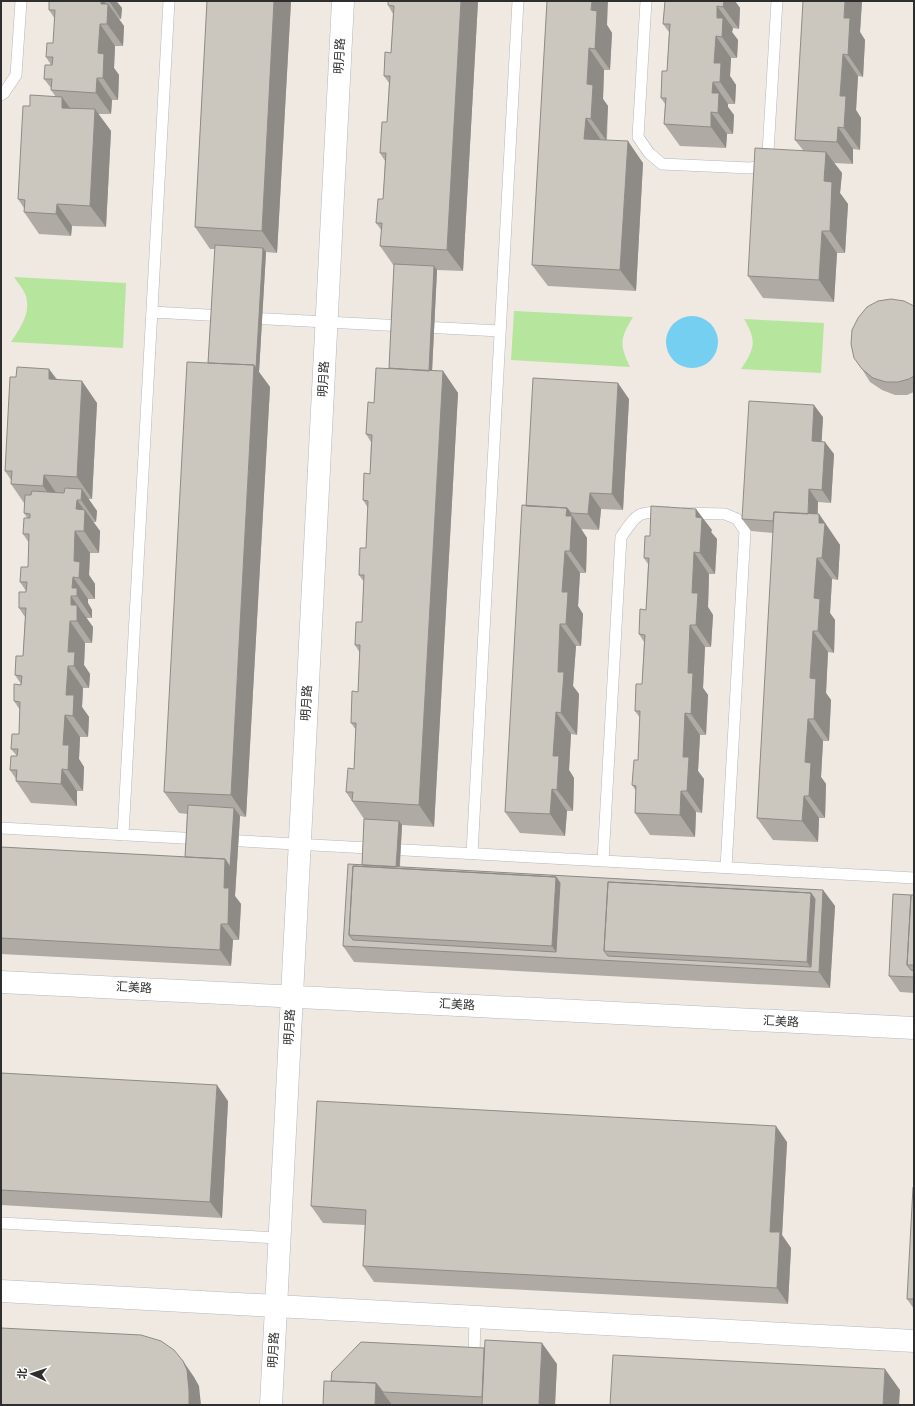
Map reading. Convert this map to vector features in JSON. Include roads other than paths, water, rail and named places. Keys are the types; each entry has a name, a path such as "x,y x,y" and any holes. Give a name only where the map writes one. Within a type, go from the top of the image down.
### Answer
{"street":[{"name":"明月路","path":"271,1405 343,1"},
{"name":"汇美路","path":"1,982 914,1028"},
{"path":"1,1291 914,1341"}],"lane":[{"path":"1,95 16,75 20,1"},
{"path":"123,835 169,1"},
{"path":"472,854 518,1"},
{"path":"646,1 638,137 649,153 662,164 750,168 759,166 768,152 777,1"},
{"path":"152,312 500,331"},
{"path":"603,861 621,536 635,516 649,511 725,514 737,519 745,531 726,868"},
{"path":"1,828 914,878"},
{"path":"1,1223 279,1238"},
{"path":"474,1356 475,1317"}],"water":[{"path":"687,316 697,316 711,323 718,337 718,347 711,361 697,368 687,368 677,364 670,357 666,347 666,337 670,327 677,320"}]}
